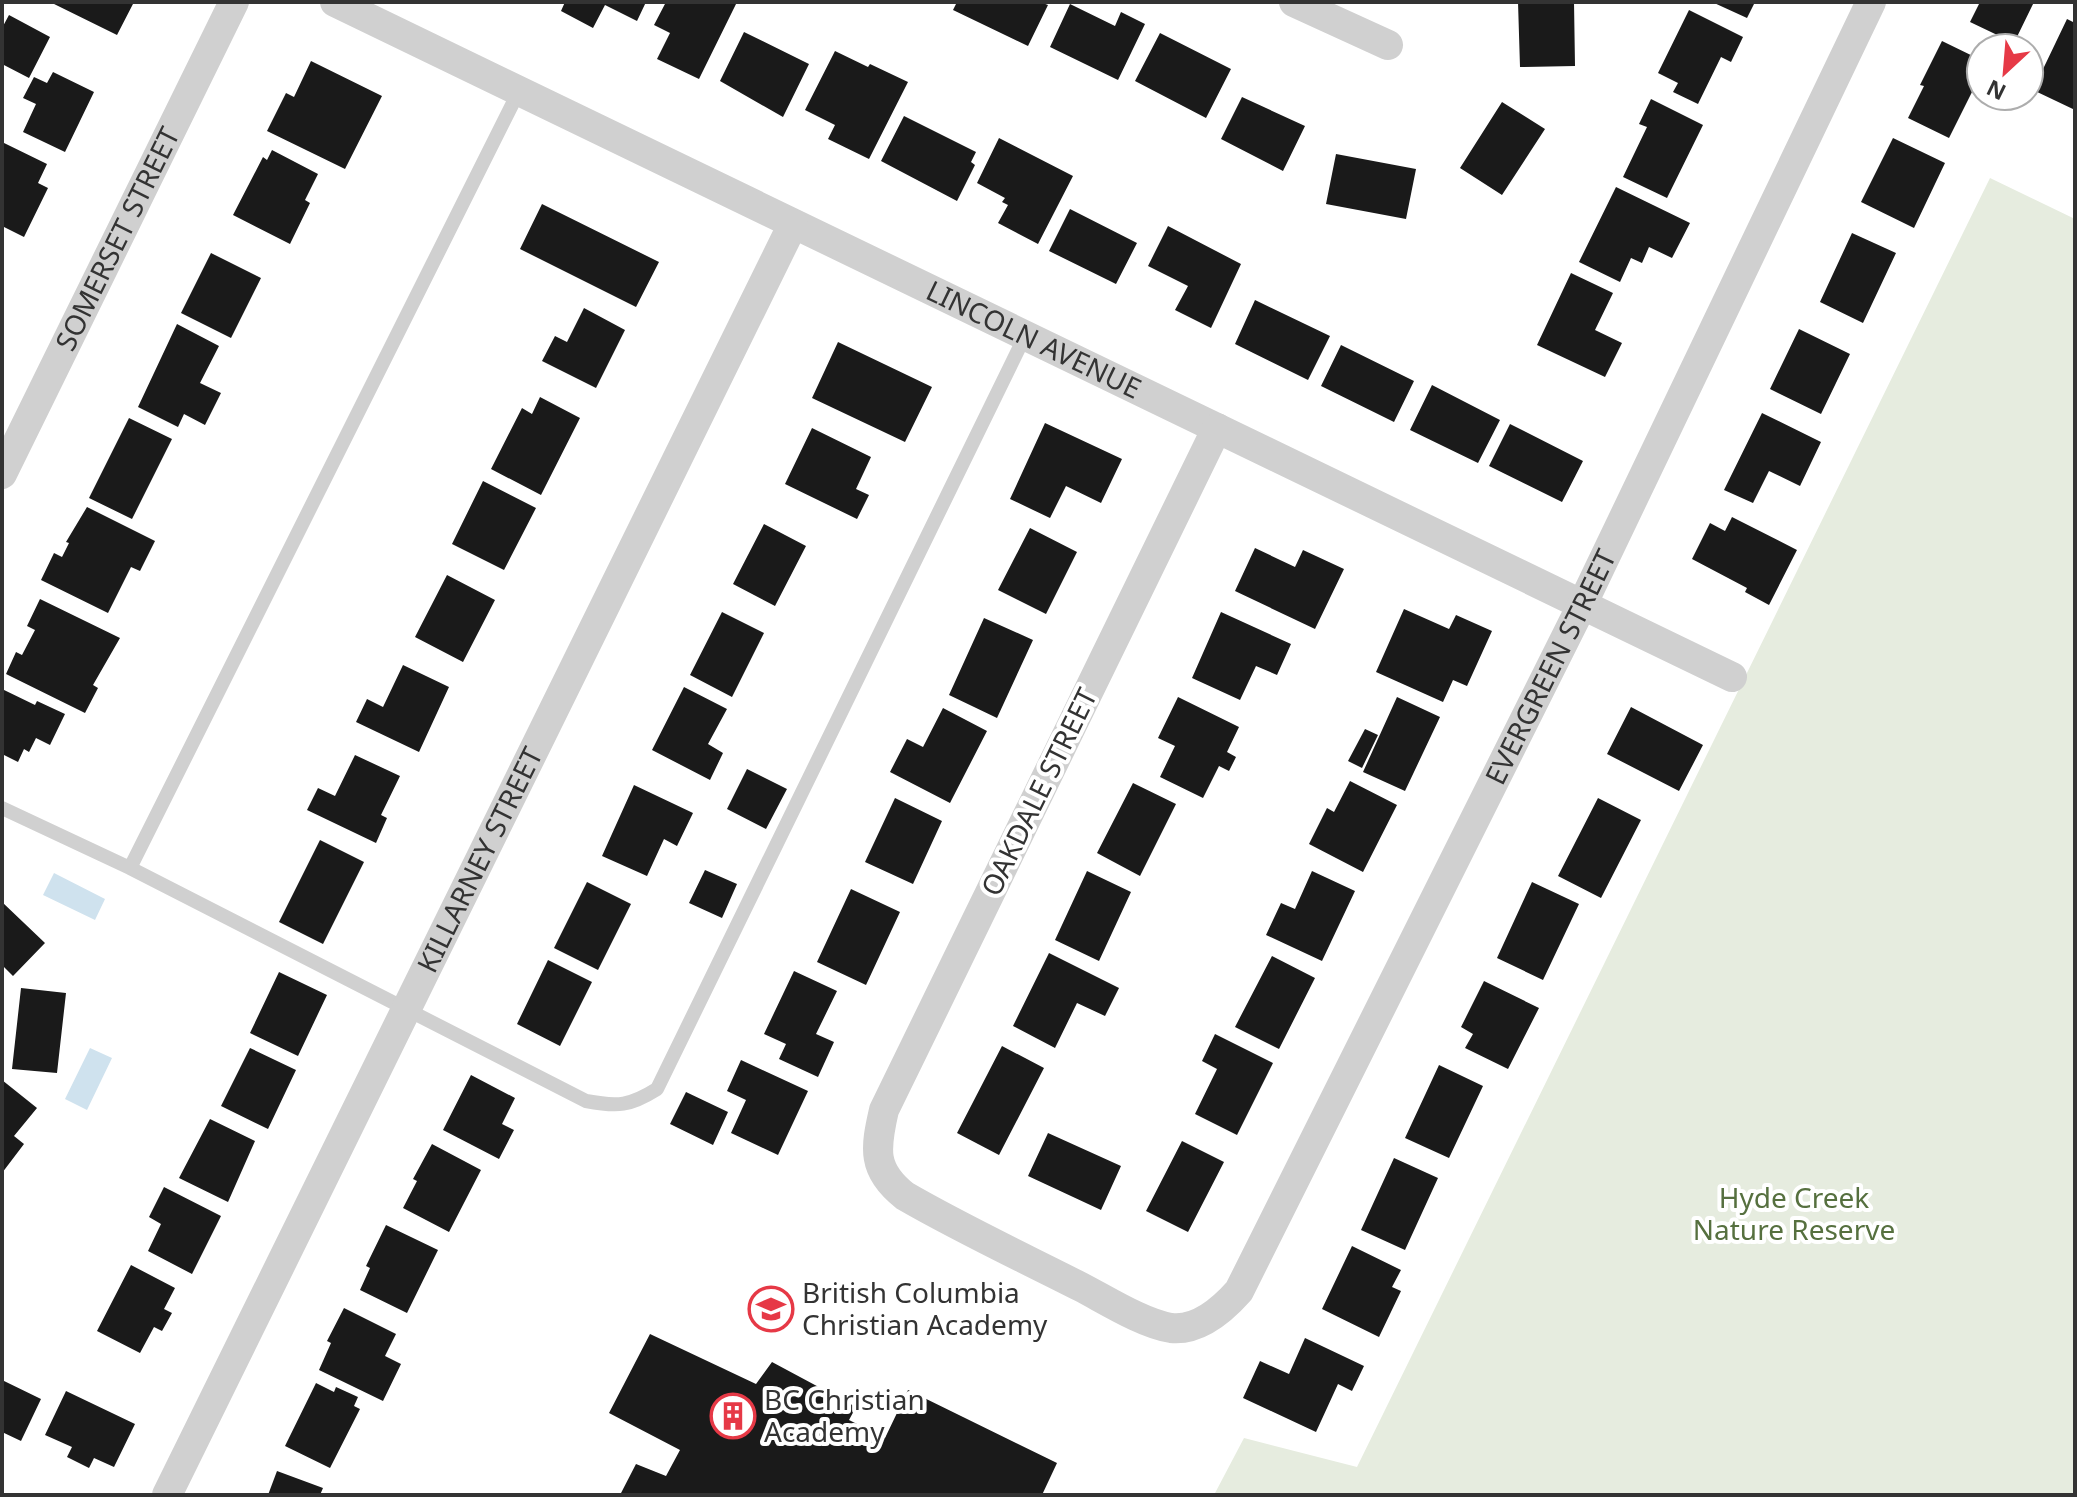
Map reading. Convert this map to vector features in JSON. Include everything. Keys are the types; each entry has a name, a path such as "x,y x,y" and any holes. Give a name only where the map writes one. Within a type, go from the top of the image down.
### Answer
{"street":[{"name":"SOMERSET STREET","path":"2,474 234,2"},
{"name":"LINCOLN AVENUE","path":"335,2 1732,677"},
{"path":"1294,2 1388,45"},
{"name":"EVERGREEN STREET","path":"1207,1318 1225,1307 1239,1291 1582,605 1871,2"},
{"name":"KILLARNEY STREET","path":"167,1495 793,224"},
{"name":"OAKDALE STREET","path":"1207,1318 1189,1326 1171,1328 1101,1297 905,1196 887,1181 879,1159 878,1137 884,1110 1217,428"}],"lane":[{"path":"130,868 519,91"},
{"path":"2,808 130,868 586,1101 610,1105 635,1103 657,1089 1025,336"}],"green space":[{"name":"Hyde Creek Nature Reserve","path":"1990,178 2075,219 2075,1495 1214,1495 1244,1438 1357,1467"}],"water":[{"path":"54,873 105,899 95,920 43,895"},
{"path":"90,1048 112,1058 87,1110 65,1099"}],"building":[{"path":"50,2 134,2 117,35"},
{"path":"565,2 646,2 637,21 605,5 593,28 561,11"},
{"path":"666,2 737,2 699,79 657,59 670,33 654,25"},
{"path":"957,2 1040,2 1048,5 1028,46 953,10"},
{"path":"1518,2 1574,2 1575,66 1520,67"},
{"path":"1712,2 1755,2 1747,18"},
{"path":"1980,2 2034,2 2019,32 1991,32 1970,22"},
{"path":"1070,4 1115,26 1121,12 1145,24 1118,80 1050,47"},
{"path":"1689,10 1743,37 1731,62 1721,57 1698,104 1673,92 1678,83 1658,73"},
{"path":"9,15 50,37 29,78 2,64 2,28"},
{"path":"2067,19 2075,23 2075,110 2045,96 2045,65"},
{"path":"744,32 809,64 783,117 720,81"},
{"path":"1160,33 1231,69 1206,118 1135,81"},
{"path":"1942,41 1965,52 1965,106 1949,138 1908,118 1924,86 1920,85"},
{"path":"835,51 908,82 869,159 828,139 835,125 805,110"},
{"path":"311,61 382,96 345,169 267,131 286,93 294,97"},
{"path":"53,72 94,92 65,152 23,132 36,104 23,98 34,77 47,83"},
{"path":"1242,97 1305,126 1283,171 1221,139"},
{"path":"1651,99 1703,125 1667,198 1623,177 1647,127 1639,124"},
{"path":"1502,102 1545,129 1502,195 1460,168"},
{"path":"904,116 976,152 971,162 975,165 957,201 881,161"},
{"path":"999,138 1073,176 1038,244 998,223 1008,205 1002,202 1005,198 977,183"},
{"path":"1893,138 1945,163 1914,228 1861,202"},
{"path":"2,142 47,164 38,183 48,188 24,237 2,226"},
{"path":"272,150 318,174 305,200 310,203 290,244 233,215 263,157 267,160"},
{"path":"1336,154 1416,169 1406,219 1326,204"},
{"path":"1616,187 1690,223 1672,258 1649,247 1642,263 1631,258 1620,282 1579,262"},
{"path":"542,204 659,262 636,307 520,249"},
{"path":"1070,209 1137,243 1116,284 1049,251"},
{"path":"1168,226 1241,264 1211,328 1175,310 1188,286 1148,266"},
{"path":"1852,233 1896,253 1863,323 1820,302"},
{"path":"211,253 261,278 231,338 181,313"},
{"path":"1571,273 1613,293 1595,330 1622,343 1605,377 1537,345"},
{"path":"1255,300 1330,336 1308,380 1235,344"},
{"path":"584,308 625,330 596,388 542,361 555,336 567,342"},
{"path":"177,324 219,346 200,383 221,393 205,425 184,414 178,427 138,407"},
{"path":"1799,329 1850,354 1821,414 1770,389"},
{"path":"838,342 932,387 905,442 812,398"},
{"path":"1341,345 1414,381 1394,422 1321,386"},
{"path":"1432,385 1500,420 1478,463 1410,430"},
{"path":"540,397 580,418 541,495 491,469 522,408 532,414"},
{"path":"1762,413 1821,442 1800,486 1769,471 1753,503 1724,490"},
{"path":"129,418 172,439 132,519 89,498"},
{"path":"1045,423 1122,459 1101,503 1066,486 1050,518 1010,499"},
{"path":"1510,424 1583,461 1562,502 1489,466"},
{"path":"812,428 871,457 856,489 869,495 857,519 785,484"},
{"path":"483,481 536,508 504,570 452,544"},
{"path":"87,507 155,541 140,571 131,567 108,613 41,580 54,553 62,557 69,543 66,542"},
{"path":"1732,517 1797,550 1769,605 1745,592 1747,588 1692,559 1710,523 1725,531"},
{"path":"764,524 806,546 775,606 733,584"},
{"path":"1030,528 1077,552 1046,614 998,590"},
{"path":"1255,548 1295,567 1303,550 1344,569 1315,629 1235,591"},
{"path":"447,575 495,600 463,662 415,637"},
{"path":"40,599 120,638 93,685 98,688 85,713 6,674 16,652 22,655 35,630 27,626"},
{"path":"1404,609 1449,629 1456,615 1492,631 1467,686 1453,680 1443,702 1376,672"},
{"path":"722,612 764,633 732,697 690,675"},
{"path":"1221,612 1291,644 1277,675 1256,666 1240,700 1192,678"},
{"path":"984,618 1033,640 997,718 949,695"},
{"path":"403,665 449,687 419,752 356,722 367,699 383,707"},
{"path":"684,687 727,709 708,744 723,753 710,780 652,750"},
{"path":"2,689 35,705 37,701 65,714 50,745 36,738 29,752 24,749 18,762 2,754"},
{"path":"1178,697 1239,727 1227,752 1236,757 1229,771 1219,766 1203,798 1160,777 1175,746 1158,738"},
{"path":"1397,697 1440,717 1405,791 1363,772"},
{"path":"1631,707 1703,745 1679,791 1607,754"},
{"path":"943,708 987,731 950,803 890,772 907,739 923,747"},
{"path":"1365,729 1378,735 1362,768 1348,761"},
{"path":"355,755 400,776 381,815 387,818 376,843 307,810 318,788 335,796"},
{"path":"747,769 787,789 766,829 727,809"},
{"path":"1350,781 1397,805 1363,872 1309,844 1327,808 1334,812"},
{"path":"1133,783 1176,804 1140,876 1097,853"},
{"path":"634,785 693,813 677,846 664,839 647,876 602,856"},
{"path":"895,798 942,821 913,884 865,862"},
{"path":"1598,798 1641,820 1601,898 1558,876"},
{"path":"320,840 364,862 323,944 279,922"},
{"path":"705,870 737,884 722,918 689,903"},
{"path":"1087,871 1131,892 1099,961 1055,940"},
{"path":"1312,871 1355,891 1322,961 1266,935 1281,903 1295,909"},
{"path":"587,882 631,904 598,970 554,948"},
{"path":"1532,882 1579,904 1543,980 1497,958"},
{"path":"851,889 900,912 866,985 817,962"},
{"path":"2,902 45,943 13,976 2,965"},
{"path":"1049,953 1119,988 1105,1016 1077,1003 1055,1048 1013,1026"},
{"path":"1272,956 1315,978 1279,1049 1235,1027"},
{"path":"548,960 592,982 560,1046 517,1024"},
{"path":"794,971 837,991 816,1034 834,1042 818,1077 779,1059 786,1044 764,1034"},
{"path":"279,972 327,995 298,1056 250,1033"},
{"path":"1484,981 1539,1008 1508,1069 1465,1048 1473,1034 1461,1027"},
{"path":"21,988 66,993 57,1073 12,1069"},
{"path":"1215,1034 1273,1063 1237,1135 1195,1114 1217,1069 1202,1061"},
{"path":"1002,1046 1044,1068 999,1155 957,1133"},
{"path":"250,1048 296,1070 268,1129 221,1106"},
{"path":"741,1060 808,1091 778,1155 731,1133 746,1100 727,1091"},
{"path":"1439,1065 1483,1086 1449,1158 1405,1138"},
{"path":"471,1075 515,1098 502,1124 514,1130 499,1159 443,1130"},
{"path":"2,1080 37,1108 14,1136 24,1144 2,1173"},
{"path":"686,1092 728,1112 713,1145 670,1124"},
{"path":"210,1119 255,1141 228,1202 179,1178"},
{"path":"1048,1133 1121,1166 1101,1210 1028,1176"},
{"path":"1182,1141 1224,1162 1188,1232 1146,1211"},
{"path":"432,1144 481,1170 449,1232 403,1208 417,1181 413,1179"},
{"path":"1394,1158 1438,1178 1405,1250 1361,1230"},
{"path":"164,1187 221,1216 192,1274 148,1251 161,1224 149,1217"},
{"path":"386,1225 438,1250 407,1313 360,1290 370,1268 366,1266"},
{"path":"1352,1246 1401,1270 1392,1287 1401,1291 1379,1337 1322,1309"},
{"path":"131,1265 175,1288 164,1309 172,1313 162,1331 154,1327 140,1353 97,1331"},
{"path":"344,1308 396,1334 385,1356 401,1364 383,1401 319,1370 331,1343 327,1341"},
{"name":"BC Christian Academy","path":"650,1334 756,1384 772,1362 856,1407 849,1420 885,1438 908,1390 1057,1463 1042,1495 620,1495 636,1464 666,1476 680,1450 609,1413"},
{"path":"1305,1338 1364,1366 1352,1391 1338,1384 1316,1432 1243,1398 1260,1361 1289,1374"},
{"path":"2,1380 41,1399 21,1441 2,1432"},
{"path":"316,1383 334,1392 336,1387 358,1397 354,1406 360,1409 330,1468 285,1446"},
{"path":"66,1391 135,1424 114,1467 94,1458 89,1468 67,1457 72,1447 45,1435"},
{"path":"277,1471 323,1488 320,1495 268,1495"}],"place":[{"name":"British Columbia Christian Academy","path":"771,1309"},
{"name":"BC Christian Academy","path":"733,1416"}]}
